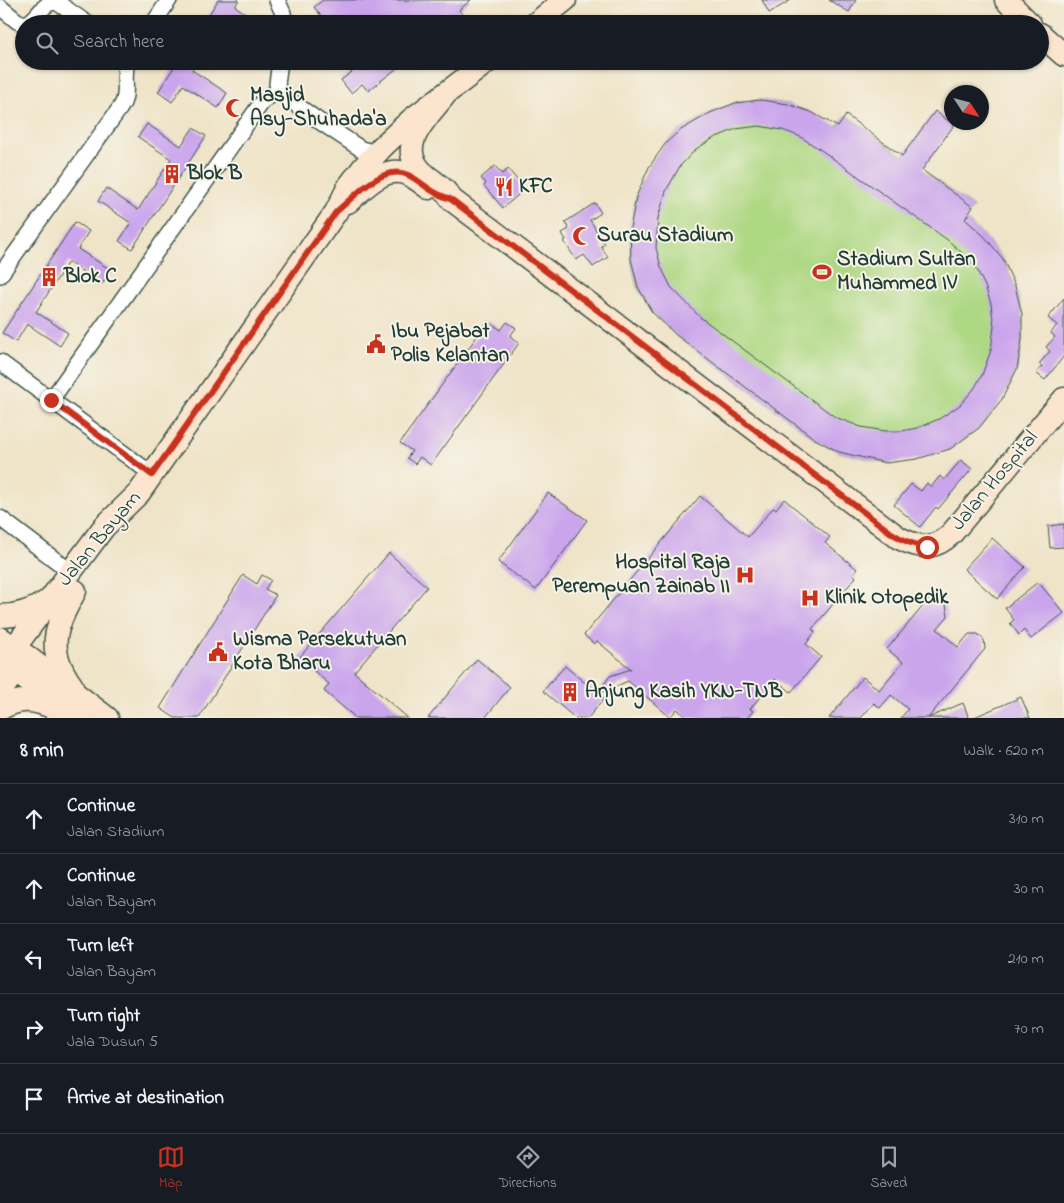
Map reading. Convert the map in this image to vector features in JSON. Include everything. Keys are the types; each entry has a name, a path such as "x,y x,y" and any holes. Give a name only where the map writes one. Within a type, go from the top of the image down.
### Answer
{"main road":[{"path":"546,15 565,0"},
{"path":"1006,0 1021,15"},
{"path":"1049,42 1064,55"},
{"name":"Jalan Bayam","path":"8,658 50,599 73,581 117,535 139,493 336,212 349,186 377,153 411,120 477,70"},
{"name":"Jalan Bayam","path":"444,96 420,127 412,144 412,156 424,173 442,188 452,200"},
{"path":"377,153 390,153 424,173"},
{"name":"Jalan Bayam","path":"336,212 369,184 390,172 400,172 409,175 437,194 452,200"},
{"name":"Jalan Hospital","path":"452,200 894,535 917,546 927,547 945,540 959,526 1064,399"},
{"path":"0,692 8,658 73,581"},
{"path":"73,581 58,628 55,651 65,677 90,715"},
{"path":"0,616 26,613 50,599"},
{"path":"8,658 90,715"},
{"path":"0,709 15,702 28,700 90,715"}],"street":[{"path":"159,15 169,0"},
{"path":"277,0 284,15"},
{"path":"37,15 46,5 52,2 58,3 75,15"},
{"path":"0,7 15,19"},
{"path":"0,275 120,108 124,101 125,70"},
{"path":"278,70 277,84 279,91 295,105 361,148 377,153"},
{"path":"51,400 260,105 265,99 279,91"},
{"path":"0,362 152,475"},
{"path":"0,518 73,581"}],"green space":[{"name":"Stadium Sultan Muhammed IV","path":"760,100 788,104 837,127 846,115 973,207 965,219 984,236 1003,259 1015,286 1022,314 1022,340 1017,369 1002,399 979,428 950,449 886,463 839,452 815,439 676,335 652,312 637,287 631,259 630,229 636,197 649,167 665,144 679,131 710,113 735,103"}],"building":[{"path":"218,0 239,0 235,6 248,15 209,15"},
{"path":"323,0 471,0 459,10 463,15 321,15 314,7"},
{"path":"762,0 791,0 769,13"},
{"path":"829,0 856,0 849,12"},
{"path":"172,70 192,70 227,93 218,108 183,85 172,102 158,92"},
{"path":"351,70 395,70 368,91 362,84 351,93 341,80 352,72"},
{"path":"760,100 788,104 811,112 838,127 846,115 902,156 935,111 944,118 944,130 950,130 922,170 973,207 965,219 984,236 1003,259 1015,286 1022,314 1022,340 1017,369 1002,399 979,428 950,449 917,459 886,463 839,452 815,439 676,335 652,312 638,287 631,259 630,229 636,197 649,167 665,144 679,131 710,113 735,103","holes":["759,126 782,130 799,136 949,241 977,270 985,286 991,304 994,326 991,350 982,375 974,389 960,405 939,419 917,428 902,431 885,431 861,427 835,417 700,317 671,287 661,267 656,248 658,218 666,191 680,166 696,149 714,138 736,129"]},
{"name":"Blok B","path":"147,124 181,146 193,128 206,136 132,249 119,241 131,223 98,201 106,188 138,210 171,159 138,137"},
{"name":"KFC","path":"495,166 502,174 508,169 525,189 503,208 484,186 486,183 481,178"},
{"name":"Surau Stadium","path":"595,203 601,213 590,220 605,244 601,246 608,257 593,267 584,255 576,260 564,241 566,240 562,233 569,229 565,222"},
{"name":"Blok C","path":"75,222 89,231 78,249 111,270 102,284 68,262 36,312 68,333 60,346 27,324 16,342 2,333"},
{"path":"1064,298 1064,356 1045,380 1036,373 1042,366 1039,364 1050,351 1046,347 1055,337 1051,333 1057,325 1048,318"},
{"path":"488,321 501,330 507,322 516,328 510,336 519,343 431,465 420,457 415,464 407,458 412,451 400,443"},
{"path":"961,460 972,469 920,527 894,505 911,484 921,491 927,483 931,487 940,476 944,480"},
{"path":"548,493 587,520 536,590 498,562"},
{"path":"700,496 748,537 773,508 776,509 784,499 830,537 825,543 857,569 853,574 856,577 812,629 815,632 806,644 821,657 791,692 775,679 750,709 753,711 747,718 687,718 677,709 670,717 628,681 598,694 604,699 588,718 575,718 543,691 565,666 597,693 610,676 631,669 597,641 594,644 584,635"},
{"path":"1064,524 1064,547 1050,548 1048,526"},
{"path":"992,538 1025,567 997,599 964,569"},
{"path":"389,553 427,587 354,672 408,718 356,718 324,691 329,684 299,658"},
{"name":"Wisma Persekutuan Kota Bharu","path":"243,575 257,584 262,575 271,580 265,589 276,595 199,718 175,718 160,708"},
{"path":"1038,582 1064,613 1031,639 1024,630 1019,635 1010,623 1014,620 1005,608"},
{"path":"939,598 946,605 948,616 937,629 958,647 969,634 978,634 984,640 985,649 928,718 901,718 908,709 891,695 880,708 874,703 861,718 829,718 863,677 879,690 903,662 887,649 929,599"},
{"path":"477,659 510,687 485,718 428,718"},
{"path":"1021,697 1030,718 972,718 1012,701"},
{"path":"963,703 969,718 928,718"}],"place":[{"name":"Masjid Asy-Shuhada'a","path":"235,108"},
{"name":"Blok B","path":"172,174"},
{"name":"KFC","path":"504,187"},
{"name":"Surau Stadium","path":"582,236"},
{"name":"Stadium Sultan Muhammed IV","path":"822,272"},
{"name":"Blok C","path":"49,277"},
{"name":"Ibu Pejabat Polis Kelantan","path":"376,344"},
{"name":"Hospital Raja Perempuan Zainab II","path":"745,575"},
{"name":"Klinik Otopedik","path":"810,598"},
{"name":"Wisma Persekutuan Kota Bharu","path":"218,652"},
{"name":"Anjung Kasih YKN-TNB","path":"570,692"}],"route":[{"path":"51,400 152,475 336,212 380,176 390,172 400,172 409,175 437,194 452,200 890,532 908,543 927,547"}]}
